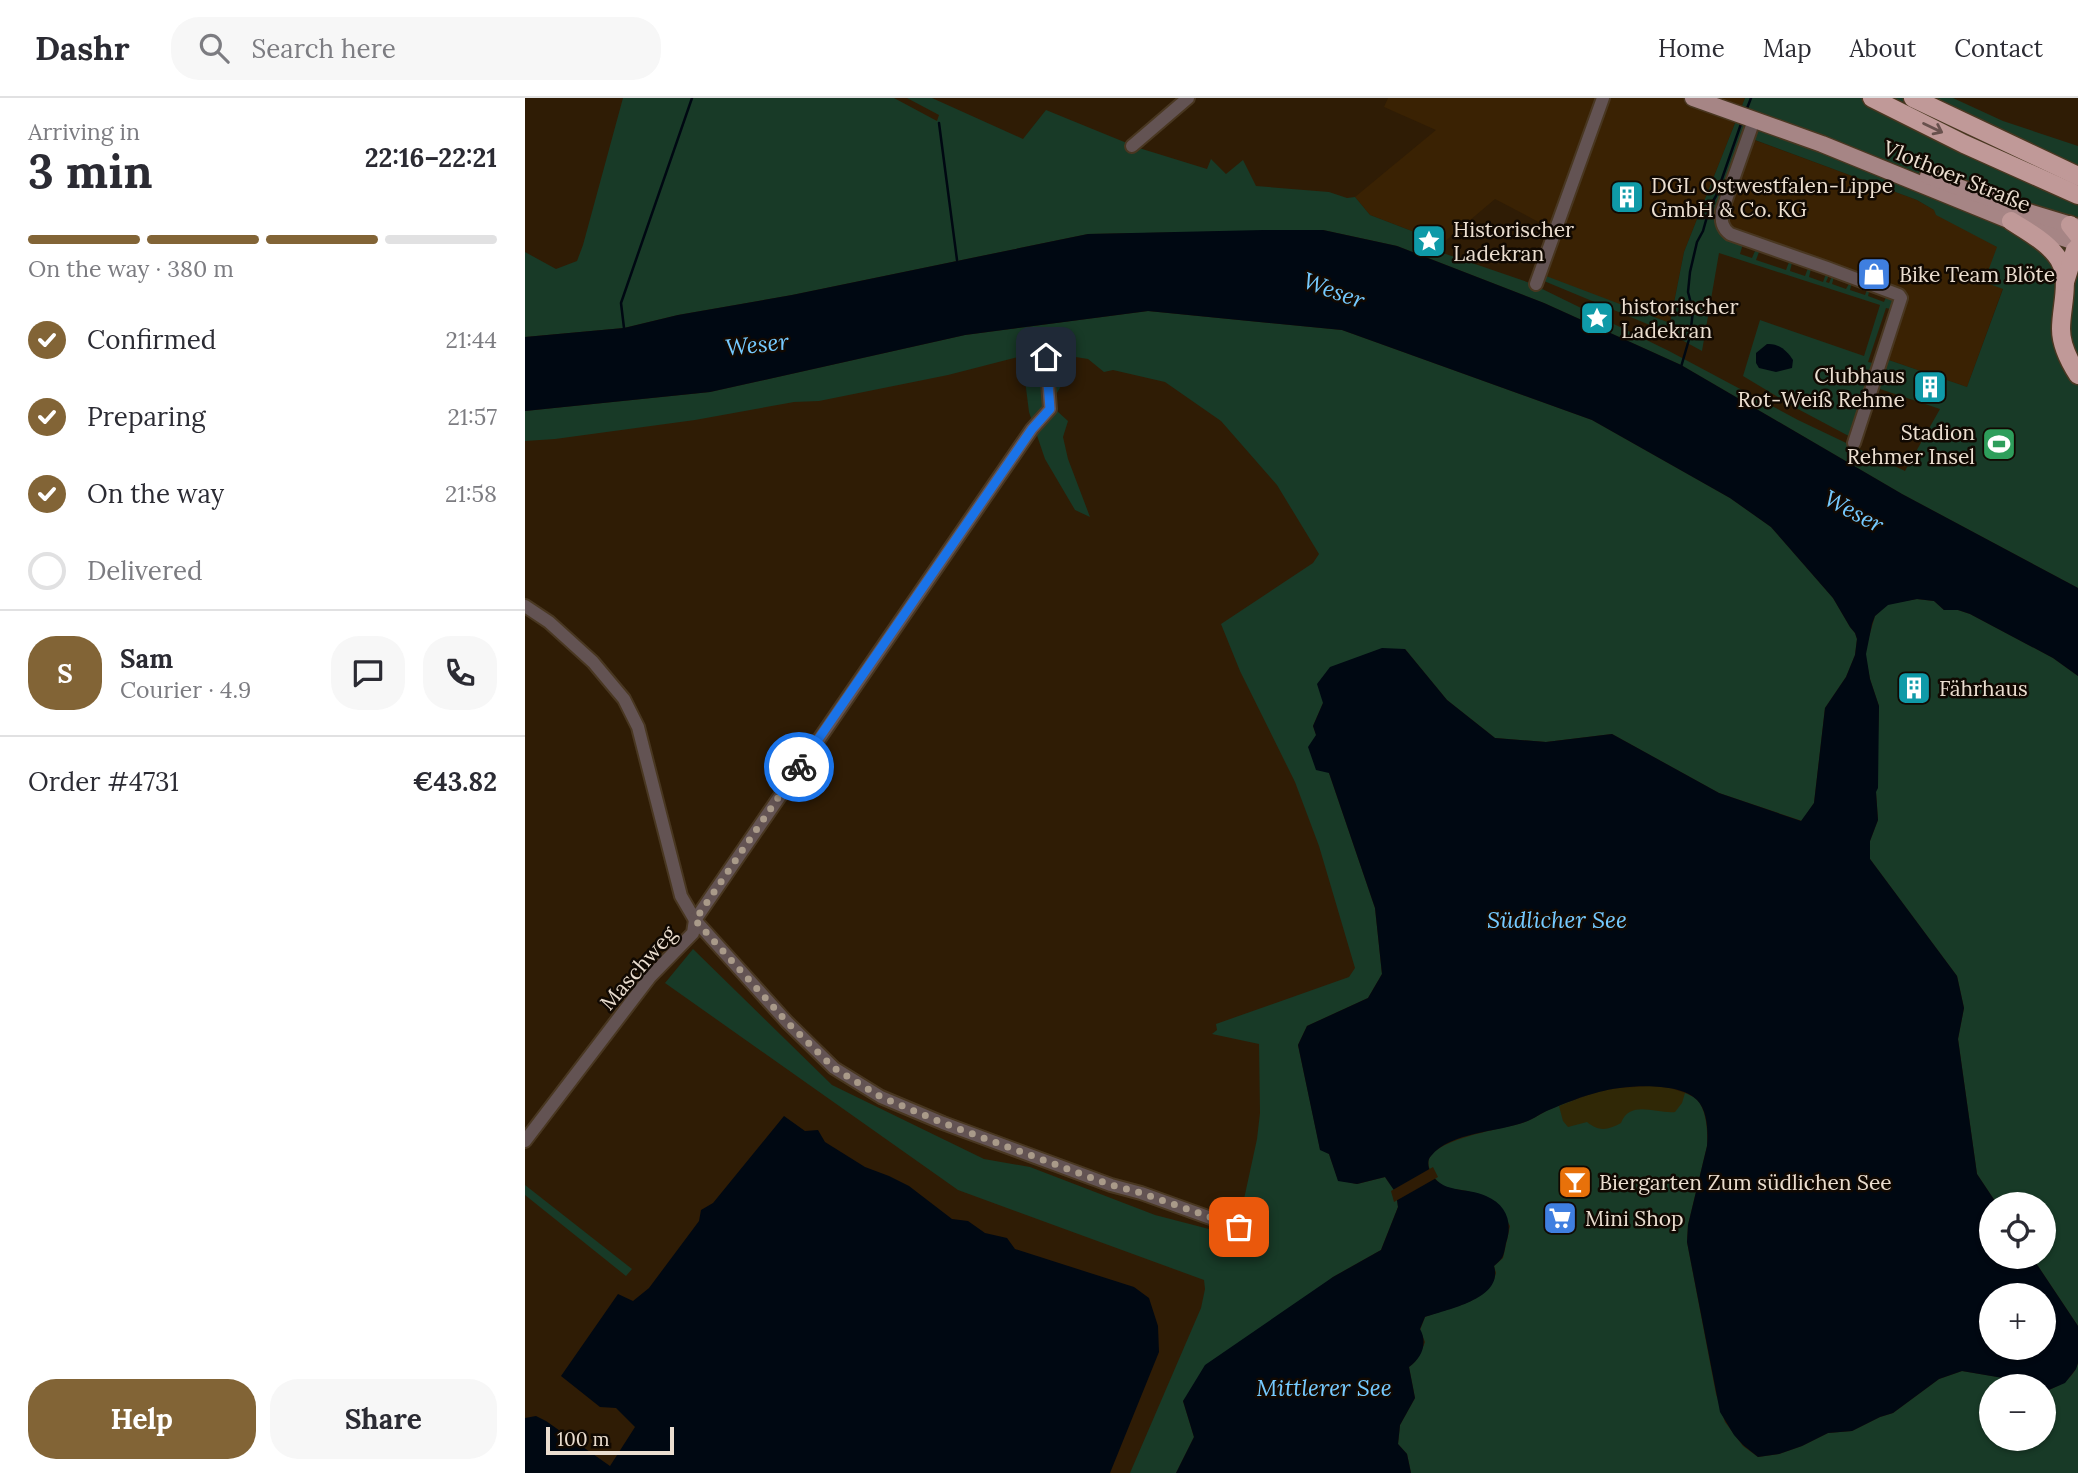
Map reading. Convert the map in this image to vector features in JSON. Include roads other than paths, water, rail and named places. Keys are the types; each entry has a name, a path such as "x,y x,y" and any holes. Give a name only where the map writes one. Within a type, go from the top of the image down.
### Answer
{"highway":[{"path":"1871,98 1964,144 2078,195"},
{"path":"1913,98 2078,176"},
{"path":"1977,128 2012,136 2078,166"},
{"path":"2011,221 2054,253 2063,271 2074,283"},
{"path":"2078,245 2075,250 2074,283 2064,310 2061,329 2064,348 2078,374"}],"main road":[{"name":"Vlothoer Straße","path":"1693,98 1822,144 2011,221 2078,245"},
{"name":"Vlothoer Straße","path":"1822,144 1865,154 2075,229"}],"street":[{"path":"1132,146 1188,98"},
{"path":"1535,284 1603,98"},
{"path":"1754,120 1722,211 1725,230 1901,298 1854,443"},
{"name":"Maschweg","path":"525,1141 650,976 693,933 695,920 1032,429 1050,409 1046,357"},
{"path":"525,607 549,621 593,662 624,699 638,727 681,896 695,920 787,1022 834,1068 881,1097 943,1123 1111,1185 1241,1229"}],"water":[{"name":"Südlicher See","path":"1323,230 1397,246 1544,303 1681,365 1902,494 2078,588 2078,676 2053,658 1970,614 1958,610 1944,610 1934,601 1917,599 1888,605 1875,616 1866,654 1870,679 1879,706 1876,792 1878,820 1870,841 1870,859 1957,976 1964,1008 1958,1039 1977,1174 1989,1192 1979,1192 1979,1269 2040,1269 2049,1283 1979,1283 1979,1360 2056,1360 2056,1293 2078,1326 2078,1363 2065,1383 2056,1387 2056,1374 1980,1374 1962,1371 1939,1379 1893,1413 1852,1431 1828,1433 1779,1454 1758,1457 1734,1435 1720,1412 1687,1242 1688,1225 1707,1146 1703,1110 1697,1100 1677,1090 1650,1086 1622,1088 1580,1098 1528,1121 1462,1137 1439,1148 1428,1161 1430,1171 1440,1183 1447,1187 1479,1193 1499,1204 1507,1215 1509,1228 1503,1257 1494,1266 1495,1277 1491,1287 1471,1301 1425,1317 1420,1329 1422,1350 1409,1367 1415,1398 1400,1425 1398,1444 1407,1454 1411,1473 1176,1473 1194,1437 1183,1401 1205,1365 1333,1277 1381,1250 1398,1207 1396,1193 1385,1177 1357,1184 1338,1181 1329,1154 1320,1150 1298,1045 1307,1026 1368,998 1382,974 1375,908 1329,773 1316,770 1308,747 1316,735 1313,726 1323,703 1317,684 1330,667 1382,648 1405,649 1447,700 1495,738 1546,742 1612,734 1719,793 1801,821 1814,803 1825,708 1846,677 1855,655 1857,639 1833,598 1771,527 1730,498 1592,420 1342,330 1148,311 965,335 710,392 525,411 525,337 624,328 678,315 792,295 1088,234"},
{"path":"1767,344 1779,346 1785,351 1793,360 1792,368 1776,372 1759,368 1756,353"},
{"path":"784,1116 805,1131 818,1130 825,1142 865,1167 909,1186 952,1219 968,1221 985,1233 1007,1238 1015,1249 1134,1287 1149,1298 1158,1326 1159,1352 1110,1473 525,1473 525,1418 536,1416 610,1466 635,1427 616,1408 600,1407 561,1376 618,1294 633,1301 649,1288 699,1221 701,1210 713,1203"}],"waterway":[{"path":"624,328 621,303 692,98"},
{"path":"1746,111 1751,98"},
{"path":"1681,367 1690,336 1693,311 1688,292 1697,242 1742,121"},
{"path":"939,123 957,260"}],"place":[{"name":"DGL Ostwestfalen-Lippe GmbH & Co. KG","path":"1627,197"},
{"name":"Historischer Ladekran","path":"1429,241"},
{"name":"Bike Team Blöte","path":"1874,274"},
{"name":"historischer Ladekran","path":"1597,318"},
{"name":"Clubhaus Rot-Weiß Rehme","path":"1930,387"},
{"name":"Stadion Rehmer Insel","path":"1999,444"},
{"name":"Fährhaus","path":"1914,688"},
{"name":"Biergarten Zum südlichen See","path":"1575,1182"},
{"name":"Mini Shop","path":"1560,1218"}],"water label":[{"name":"Weser","path":"1334,290"},
{"name":"Weser","path":"757,344"},
{"name":"Weser","path":"1854,511"},
{"name":"Mittlerer See","path":"1324,1387"}]}
